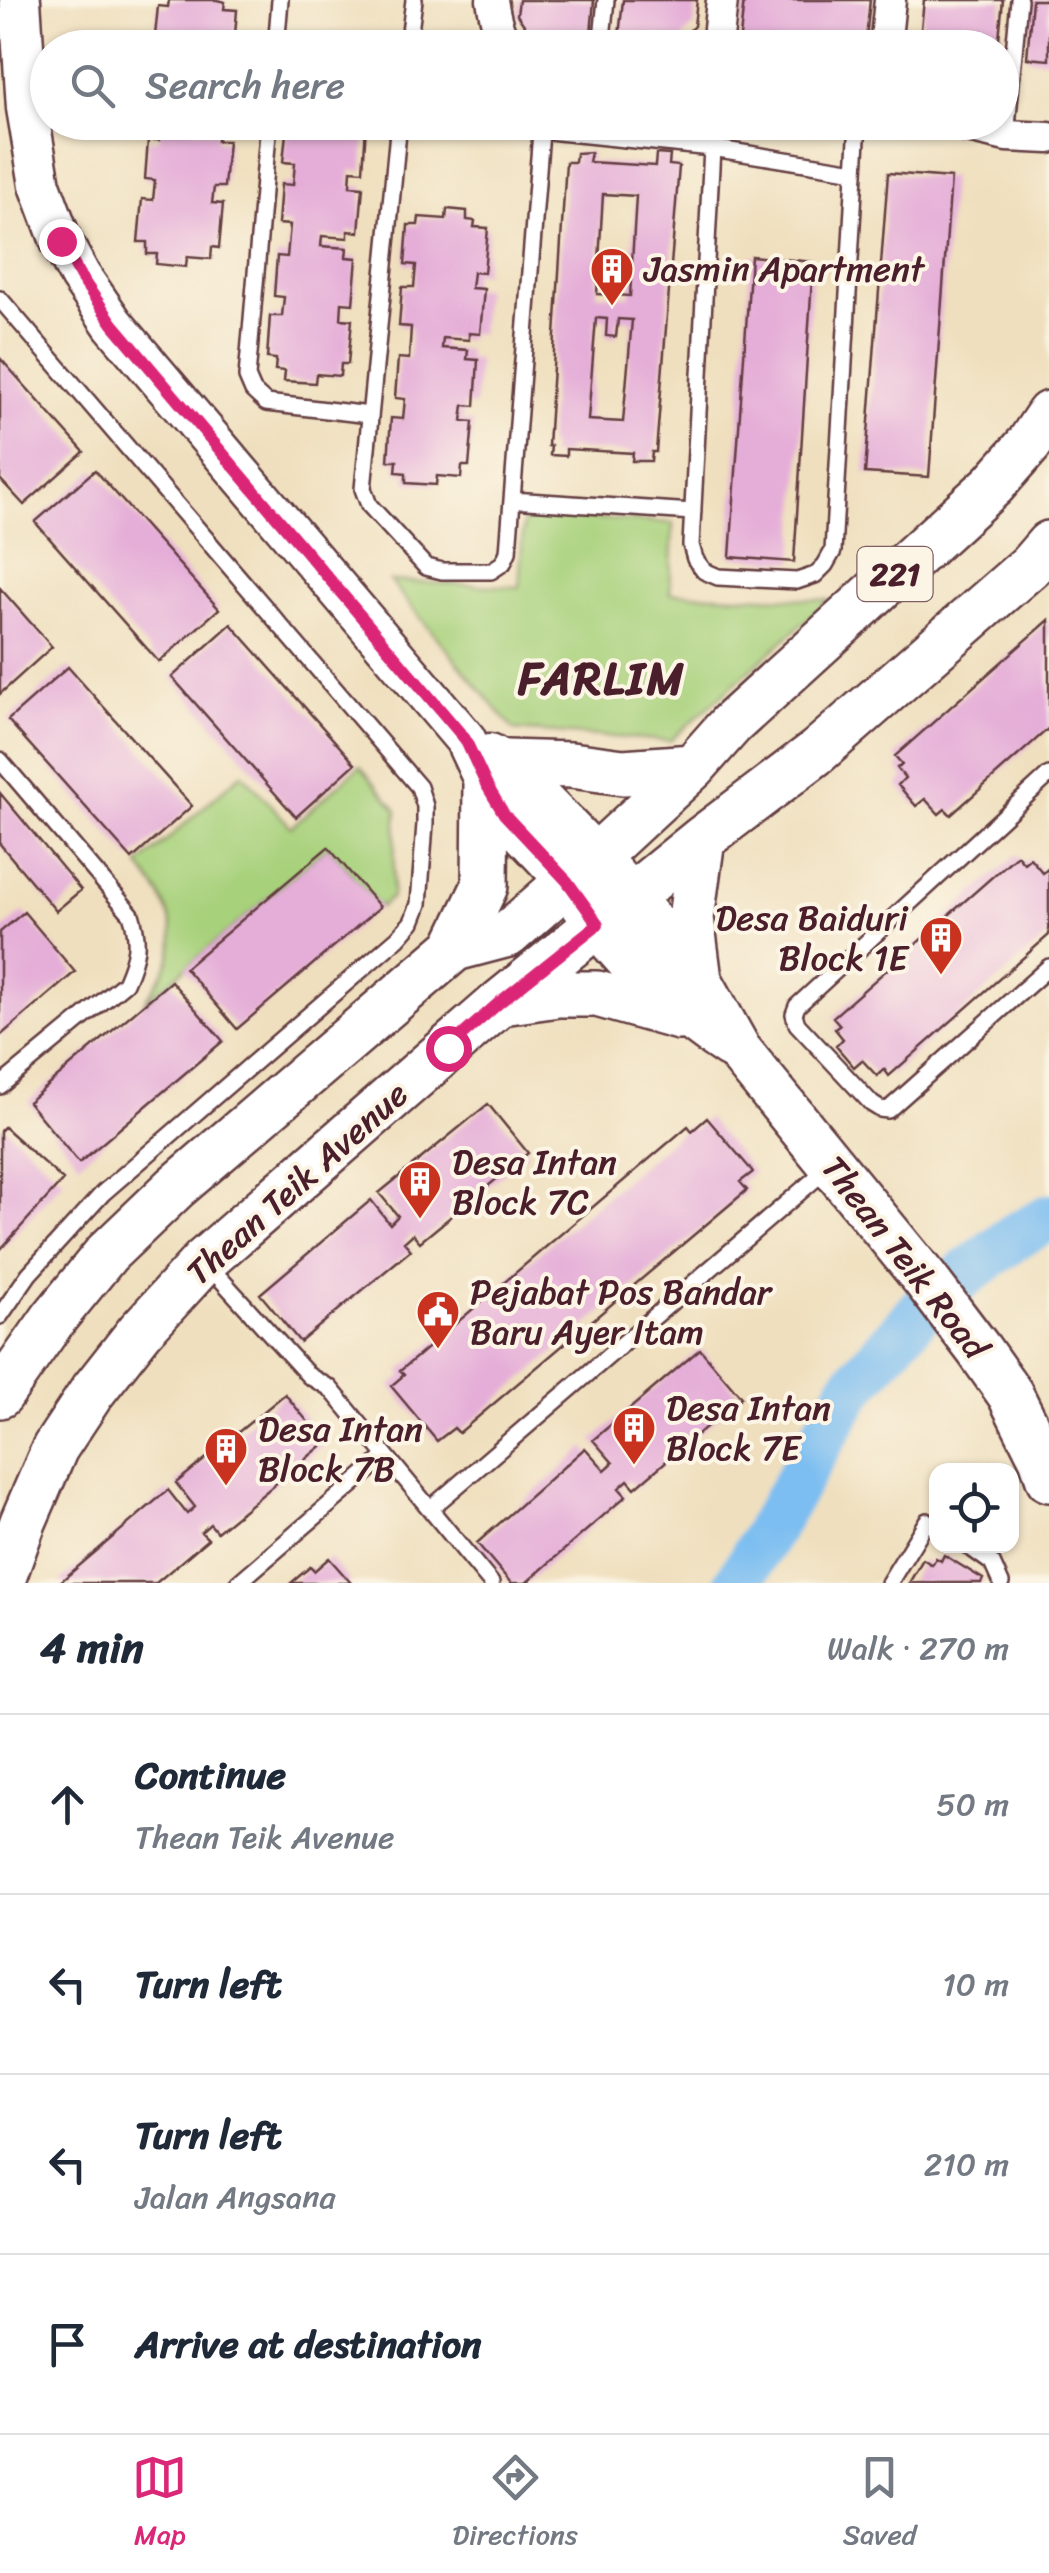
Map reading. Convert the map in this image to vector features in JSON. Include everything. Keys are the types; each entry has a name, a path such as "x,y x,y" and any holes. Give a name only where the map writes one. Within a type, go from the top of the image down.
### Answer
{"main road":[{"path":"20,0 14,110 61,241 80,276 113,324 465,739 582,868"},
{"name":"Thean Teik Avenue","path":"0,1394 107,1253 176,1186 455,948 508,934 993,485 1049,414"},
{"name":"Thean Teik Avenue","path":"1,1583 22,1522 55,1448 140,1331 204,1261 500,1002 817,752 1030,566 1049,544"},
{"path":"496,774 571,765 623,772 692,767"},
{"path":"455,948 485,886 496,774"},
{"path":"500,1002 558,994 597,994 630,1002 697,1001 691,918 702,839"},
{"name":"Thean Teik Road","path":"582,868 613,912 697,1001 926,1278 1010,1394 1049,1479"}],"street":[{"path":"492,0 499,30"},
{"path":"719,30 722,0"},
{"path":"887,30 890,0"},
{"path":"1019,137 1049,138"}],"lane":[{"path":"278,30 280,0"},
{"path":"410,30 414,0"},
{"path":"603,30 606,0"},
{"path":"1016,30 1019,0"},
{"path":"268,140 248,376 252,391 266,403 370,415"},
{"path":"397,140 363,489 368,505 426,567 442,571 491,570 503,563 508,552 540,140"},
{"path":"626,140 712,148 855,171"},
{"path":"712,148 691,545 704,571 718,576 797,582 815,574 832,552 857,140"},
{"path":"0,299 419,787 425,806 418,904 412,922 103,1193 29,1274 0,1316"},
{"path":"512,500 693,512"},
{"path":"0,760 131,914 137,934 135,959 125,983 0,1086"},
{"path":"1049,776 796,1006 794,1014 797,1024 872,1104 888,1110 1049,967"},
{"path":"430,1510 832,1164"},
{"path":"204,1261 309,1376 330,1388 490,1582"},
{"path":"238,1583 386,1456"},
{"path":"889,1583 929,1522"},
{"path":"977,1553 992,1564 1001,1583"}],"green space":[{"path":"524,515 673,523 670,593 829,600 670,741 514,730 390,581 519,587"},
{"path":"360,766 397,810 392,897 380,907 328,847 143,1004 166,967 173,941 166,906 139,865 242,773 291,827"}],"building":[{"path":"169,0 225,2 224,9 237,10 235,30 156,30 158,6 168,7"},
{"path":"519,0 594,0 591,30 528,30 517,15"},
{"path":"623,0 697,0 690,30 620,30"},
{"path":"744,0 870,0 867,30 741,30"},
{"path":"924,0 1003,0 1000,30 921,30"},
{"path":"1032,0 1049,0 1049,60 1027,58"},
{"path":"148,140 228,141 224,187 214,187 212,203 223,204 219,248 212,247 211,259 187,257 186,267 156,264 157,254 147,254 147,242 138,242 142,199 153,200 155,180 145,179"},
{"path":"285,140 365,140 363,171 351,170 350,186 363,187 359,232 348,231 348,238 322,236 321,246 347,248 346,257 357,258 353,304 342,303 341,319 352,320 348,364 341,364 340,376 316,374 315,383 284,381 285,371 275,370 276,359 267,358 270,316 282,316 284,297 274,296 277,256 287,257 290,225 278,224 281,184 293,185 295,163 283,162"},
{"name":"Jasmin Apartment","path":"591,152 589,162 655,166 656,154 670,155 669,165 679,166 656,452 652,452 651,461 632,461 633,453 566,449 566,456 550,455 566,162 575,162 576,153","holes":["603,194 636,196 630,296 597,294","596,318 607,319 606,336 616,337 618,319 632,320 623,422 588,420"]},
{"path":"888,173 951,178 929,477 865,473"},
{"path":"447,209 467,211 467,220 475,221 474,227 488,228 484,273 473,272 471,288 484,289 480,334 469,333 469,340 443,338 442,348 468,350 467,359 478,360 475,406 464,405 462,421 473,422 469,466 462,466 461,478 437,476 436,485 406,483 406,473 396,472 397,461 388,461 391,418 403,419 405,399 395,398 398,358 409,359 411,327 399,326 402,287 414,287 416,265 405,264 408,225 418,225 419,217 446,219"},
{"path":"751,256 813,262 794,562 730,557"},
{"path":"0,358 84,452 24,505 0,479"},
{"path":"95,470 219,609 159,662 35,522"},
{"path":"0,588 52,647 0,694"},
{"path":"1049,620 1049,728 951,815 945,809 939,814 925,799 916,806 898,785 905,778 897,768 902,764 895,756"},
{"path":"231,624 355,764 296,817 172,677"},
{"path":"68,667 192,806 132,859 8,720"},
{"path":"0,793 81,890 56,911 0,844"},
{"path":"328,847 380,907 237,1029 185,968"},
{"name":"Desa Baiduri Block 1E","path":"1017,855 1024,863 1030,858 1043,873 1049,868 1049,935 889,1076 884,1069 877,1076 862,1060 854,1067 836,1046 843,1039 835,1029 840,1025 833,1017"},
{"path":"24,912 75,972 0,1036 0,932"},
{"path":"171,981 223,1041 79,1163 28,1102"},
{"name":"Desa Intan Block 7C","path":"488,1104 528,1153 420,1242 413,1234 404,1242 411,1250 300,1342 260,1294 371,1200 390,1224 398,1216 379,1193"},
{"path":"707,1118 753,1172 740,1182 747,1190 459,1433 454,1428 437,1441 391,1386 404,1375 400,1371 688,1126 692,1131"},
{"path":"4,1127 63,1180 0,1250 0,1131"},
{"name":"Desa Intan Block 7E","path":"700,1349 741,1397 635,1488 628,1480 619,1488 626,1496 526,1583 511,1583 477,1543 585,1448 605,1470 613,1463 593,1440"},
{"name":"Desa Intan Block 7B","path":"285,1394 325,1443 217,1532 210,1524 201,1532 208,1539 156,1583 59,1583 168,1490 187,1514 195,1507 176,1483"},
{"path":"944,1555 983,1579 981,1583 909,1583 923,1559 932,1565"},
{"path":"329,1558 351,1583 291,1583 310,1567 314,1571"}],"waterway":[{"path":"738,1583 851,1389 927,1303 1014,1237 1049,1218"}],"place":[{"name":"Jasmin Apartment","path":"612,307"},
{"name":"Desa Baiduri Block 1E","path":"941,976"},
{"name":"Desa Intan Block 7C","path":"420,1220"},
{"name":"Pejabat Pos Bandar Baru Ayer Itam","path":"438,1350"},
{"name":"Desa Intan Block 7E","path":"634,1466"},
{"name":"Desa Intan Block 7B","path":"226,1487"}],"district":[{"name":"FARLIM","path":"602,679"}],"route":[{"path":"61,241 113,324 465,739 504,814 567,881 598,924 448,1048"}]}
